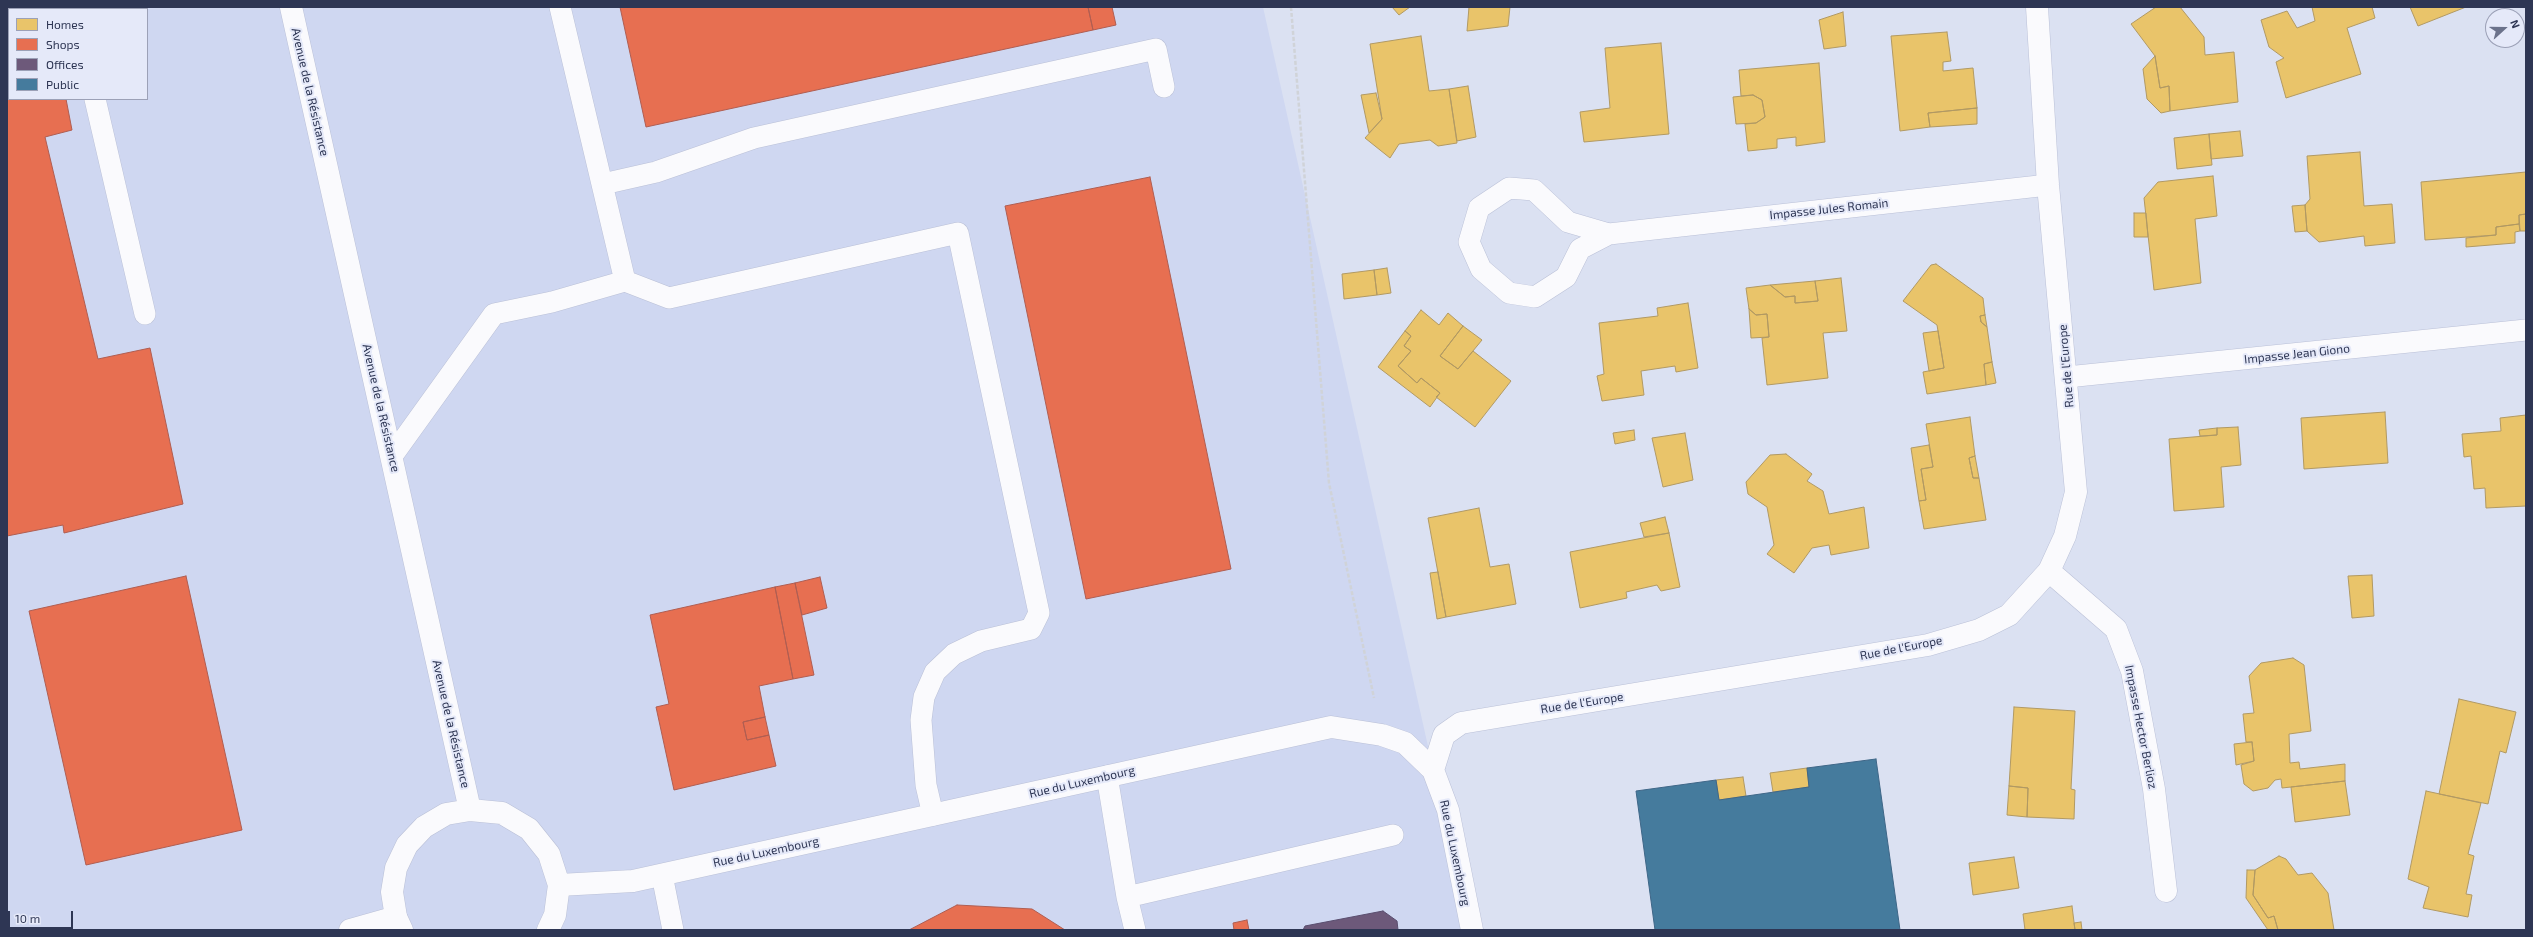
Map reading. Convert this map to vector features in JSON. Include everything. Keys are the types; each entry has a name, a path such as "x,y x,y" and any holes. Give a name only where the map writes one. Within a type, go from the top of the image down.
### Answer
{"street":[{"name":"Avenue de la Résistance","path":"291,7 470,810"},
{"name":"Rue de l'Europe","path":"1433,770 1444,735 1462,722 1928,645 1979,630 2009,615 2049,571 2065,536 2076,492 2068,377 2048,185 2036,7"},
{"name":"Impasse Hector Berlioz","path":"2049,571 2116,629 2124,650 2132,672 2154,789 2166,892"},
{"name":"Rue du Luxembourg","path":"559,885 633,881 1331,727 1382,735 1405,743 1433,770 1448,810 1472,930"},
{"path":"350,930 399,923 392,892 396,868 407,845 424,827 446,814 470,810 502,813 529,829 549,854 559,885 555,915 548,930"}],"lane":[{"path":"560,7 625,281"},
{"path":"603,184 656,172 754,138 1156,49 1164,87"},
{"path":"95,100 145,314"},
{"name":"Impasse Jules Romain","path":"1609,234 1568,222 1534,190 1509,188 1479,208 1469,242 1481,269 1509,293 1536,297 1566,277 1580,249 1609,234 2048,185"},
{"path":"392,456 494,314 552,302 625,281 668,298 958,233 1039,613 1031,629 981,641 954,654 935,672 924,697 921,720 926,785 933,815"},
{"name":"Impasse Jean Giono","path":"2068,377 2526,330"},
{"path":"1106,776 1127,897 1135,930"},
{"path":"1127,897 1393,836"},
{"path":"662,875 672,930"}],"path":[{"path":"1291,7 1329,483 1382,735"}],"shaded area":[{"path":"7,7 1263,7 1469,930 7,930"}],"building: Homes":[{"path":"1392,7 1410,7 1399,15"},
{"path":"1469,7 1510,7 1508,26 1467,31"},
{"path":"2156,7 2180,7 2204,37 2205,55 2234,52 2238,102 2170,111 2169,86 2160,88 2155,56 2131,24"},
{"path":"2312,7 2372,7 2375,18 2347,28 2361,74 2286,98 2276,62 2284,58 2269,47 2261,20 2287,11 2297,28 2315,21"},
{"path":"2410,7 2466,7 2418,26"},
{"path":"1843,12 1846,46 1824,49 1819,20"},
{"path":"1947,32 1951,61 1943,62 1943,71 1973,68 1977,108 1928,113 1930,127 1900,131 1891,36"},
{"path":"1421,36 1429,91 1449,89 1457,143 1438,146 1430,140 1399,144 1390,158 1365,138 1382,119 1370,44"},
{"path":"1661,43 1669,134 1584,142 1580,112 1610,108 1605,48"},
{"path":"2155,56 2160,88 2169,86 2170,111 2161,113 2147,99 2143,69"},
{"path":"1819,63 1825,142 1796,146 1796,137 1777,139 1777,148 1748,151 1745,124 1756,123 1765,117 1762,100 1753,95 1741,96 1739,70"},
{"path":"1468,86 1476,137 1457,141 1449,89"},
{"path":"1376,93 1382,119 1369,133 1361,95"},
{"path":"1753,95 1762,100 1765,117 1756,123 1736,124 1733,97"},
{"path":"1977,108 1977,124 1930,127 1928,113"},
{"path":"2240,131 2243,156 2211,159 2209,134"},
{"path":"2209,134 2212,165 2177,169 2174,138"},
{"path":"2360,152 2364,206 2392,204 2395,243 2365,246 2364,236 2319,242 2307,231 2305,205 2310,199 2307,156"},
{"path":"2526,172 2526,214 2519,215 2519,224 2496,227 2496,235 2425,240 2421,182"},
{"path":"2213,176 2217,216 2195,219 2201,283 2154,290 2144,198 2158,182"},
{"path":"2305,205 2307,231 2295,232 2292,206"},
{"path":"2134,213 2146,213 2148,237 2134,237"},
{"path":"2526,214 2526,231 2520,231 2519,215"},
{"path":"2519,224 2520,231 2515,232 2515,243 2466,247 2466,238 2496,235 2496,227"},
{"path":"1936,264 1983,298 1985,315 1980,316 1981,322 1987,327 1992,362 1984,364 1986,385 1927,394 1923,372 1944,368 1937,325 1903,301 1931,265"},
{"path":"1387,268 1391,293 1377,295 1374,270"},
{"path":"1374,270 1377,295 1344,299 1342,274"},
{"path":"1841,278 1847,331 1823,333 1828,378 1767,385 1762,338 1769,337 1767,314 1756,315 1749,309 1746,288 1770,285 1785,297 1795,296 1795,303 1818,301 1815,281"},
{"path":"1815,281 1818,301 1795,303 1795,296 1785,297 1770,285"},
{"path":"1688,303 1698,368 1676,372 1675,366 1641,371 1644,395 1602,401 1597,376 1604,374 1599,323 1658,316 1657,308"},
{"path":"1749,309 1756,315 1767,314 1769,337 1751,338"},
{"path":"1421,310 1439,325 1448,313 1463,326 1440,356 1458,369 1473,351 1511,381 1475,427 1436,397 1440,393 1421,378 1417,383 1398,366 1411,351 1404,346 1411,336 1405,331"},
{"path":"1985,315 1987,327 1981,322 1980,316"},
{"path":"1463,326 1482,340 1458,369 1440,356"},
{"path":"1405,331 1411,336 1404,346 1411,351 1398,366 1417,383 1421,378 1440,393 1430,407 1378,367"},
{"path":"1938,331 1944,368 1929,371 1923,333"},
{"path":"1992,362 1996,383 1986,385 1984,364"},
{"path":"2385,412 2388,463 2304,469 2301,418"},
{"path":"2526,415 2526,506 2486,508 2485,488 2474,489 2471,456 2464,457 2462,434 2501,431 2500,418"},
{"path":"1970,417 1975,456 1969,458 1973,478 1979,478 1986,520 1924,529 1919,501 1926,500 1921,469 1933,467 1926,424"},
{"path":"2238,427 2241,465 2221,467 2224,507 2174,511 2169,439 2217,435 2217,428"},
{"path":"2217,428 2217,435 2200,436 2199,430"},
{"path":"1634,430 1635,440 1615,444 1613,433"},
{"path":"1685,433 1693,480 1663,487 1652,438"},
{"path":"1929,445 1933,467 1921,469 1926,500 1919,501 1911,448"},
{"path":"1786,454 1812,474 1807,481 1823,491 1829,514 1864,507 1869,548 1831,555 1829,545 1812,548 1794,573 1767,554 1774,545 1767,507 1748,494 1746,482 1770,455"},
{"path":"1975,456 1979,478 1973,478 1969,458"},
{"path":"1479,508 1490,567 1509,564 1516,604 1446,617 1428,518"},
{"path":"1665,517 1669,533 1644,537 1640,523"},
{"path":"1669,533 1680,587 1661,591 1657,585 1626,592 1627,598 1580,608 1570,552"},
{"path":"1438,572 1446,617 1437,619 1430,573"},
{"path":"2372,575 2374,616 2352,618 2348,576"},
{"path":"2293,658 2304,665 2311,731 2289,734 2290,763 2299,762 2300,769 2345,764 2345,781 2282,788 2281,779 2275,780 2268,788 2253,791 2244,784 2241,765 2254,761 2252,742 2246,742 2243,714 2254,713 2249,676 2261,663"},
{"path":"2459,699 2516,712 2506,753 2500,751 2488,804 2439,794"},
{"path":"2014,707 2075,711 2071,789 2075,790 2074,819 2027,817 2028,788 2009,786"},
{"path":"2252,742 2254,761 2236,765 2234,744"},
{"path":"1807,768 1809,787 1773,792 1770,773"},
{"path":"1743,777 1746,796 1719,800 1716,780"},
{"path":"2345,781 2350,815 2295,822 2291,787"},
{"path":"2009,786 2028,788 2027,817 2007,815"},
{"path":"2426,791 2481,803 2468,854 2474,856 2466,894 2472,895 2468,917 2423,908 2429,887 2408,879"},
{"path":"2279,856 2286,859 2298,875 2312,873 2328,893 2334,930 2278,930 2274,916 2268,918 2253,895 2255,870"},
{"path":"2014,857 2019,888 1973,895 1969,863"},
{"path":"2247,870 2255,870 2253,895 2268,918 2274,916 2278,930 2268,930 2246,898"},
{"path":"2072,906 2075,930 2025,930 2023,914"},
{"path":"2081,922 2082,930 2075,930 2074,923"}],"building: Shops":[{"path":"7,7 49,7 8,8 8,100 66,100 72,130 45,137 98,359 150,348 183,504 64,533 63,525 7,536"},
{"path":"620,7 1088,7 1093,30 646,127"},
{"path":"1088,7 1112,7 1116,25 1093,30"},
{"path":"1150,177 1231,569 1086,599 1005,206"},
{"path":"186,576 242,830 86,865 29,611"},
{"path":"820,577 827,608 802,615 795,583"},
{"path":"795,583 814,675 793,679 775,587"},
{"path":"775,587 793,679 759,686 765,717 743,722 747,740 769,735 776,766 674,790 656,707 669,704 650,615"},
{"path":"765,717 769,735 747,740 743,722"},
{"path":"957,905 1032,909 1065,930 909,930"},
{"path":"1247,920 1249,930 1234,930 1233,923"}],"building: Offices":[{"path":"1383,911 1397,921 1398,930 1303,930 1305,926"}],"building: Public":[{"path":"1876,759 1900,930 1655,930 1636,791 1716,780 1719,800 1809,787 1807,768"}]}
